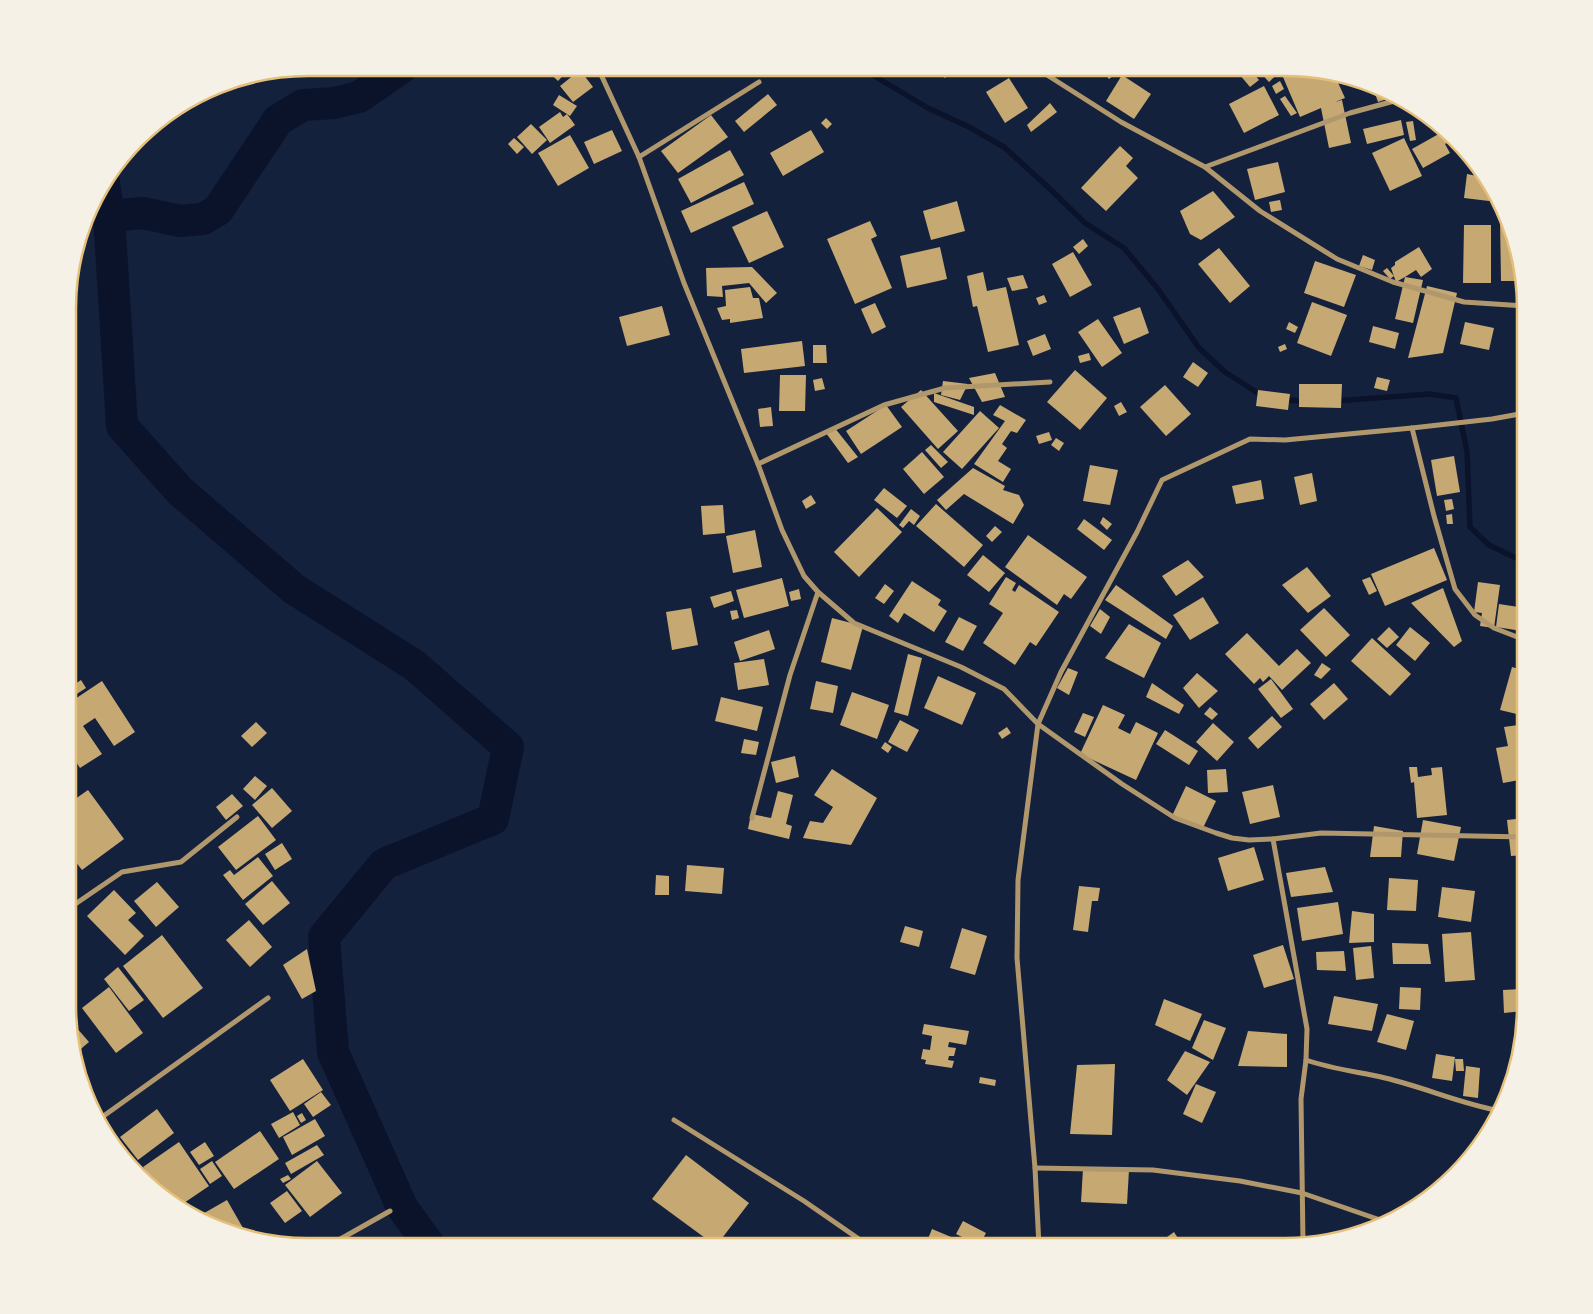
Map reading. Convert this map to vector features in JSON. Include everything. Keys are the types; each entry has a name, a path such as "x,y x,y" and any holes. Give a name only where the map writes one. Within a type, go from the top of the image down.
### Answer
{"street":[{"path":"602,76 639,157 684,283 758,464 782,530 804,576 818,592 854,623 962,667 1004,690 1038,724 1122,784 1176,818 1232,838 1249,840 1273,839 1321,833 1517,837"},
{"path":"1049,76 1121,122 1205,168 1260,211 1337,259 1393,282 1464,302 1517,305"},
{"path":"639,157 759,82"},
{"path":"1205,168 1350,113 1391,102"},
{"path":"758,464 884,405 945,388 1050,382"},
{"path":"1039,1238 1035,1168 1017,958 1018,880 1038,724 1061,672 1137,532 1162,480 1250,439 1284,440 1412,428 1517,414"},
{"path":"1412,428 1455,589 1475,615 1494,628 1517,637"},
{"path":"752,818 790,675 818,592"},
{"path":"76,903 122,872 181,862 237,817"},
{"path":"1273,839 1307,1029 1306,1060 1301,1099 1303,1237"},
{"path":"104,1116 268,998"},
{"path":"1306,1060 1342,1070 1386,1078 1493,1109"},
{"path":"674,1120 804,1201 858,1238"},
{"path":"1035,1168 1153,1170 1240,1181 1302,1192 1376,1219"},
{"path":"342,1238 390,1211"}],"building":[{"path":"553,76 563,76 558,81"},
{"path":"572,76 585,76 593,87 573,102 560,86"},
{"path":"1121,76 1151,94 1134,119 1106,101"},
{"path":"1241,76 1256,76 1259,80 1250,87"},
{"path":"1263,76 1275,76 1269,82"},
{"path":"1283,77 1315,78 1338,83 1345,98 1335,102 1342,100 1351,143 1329,148 1321,108 1300,117"},
{"path":"1009,78 1028,108 1005,123 986,92"},
{"path":"1280,81 1284,89 1276,94 1272,86"},
{"path":"1264,86 1279,115 1244,133 1229,104"},
{"path":"768,94 777,105 744,132 735,121"},
{"path":"559,95 577,106 570,116 553,105"},
{"path":"1376,95 1386,99 1378,102"},
{"path":"1285,96 1297,113 1291,116 1280,99"},
{"path":"1050,103 1057,112 1031,132 1027,125"},
{"path":"560,112 563,117 567,114 575,125 550,143 539,127"},
{"path":"711,115 728,137 678,173 661,151"},
{"path":"826,118 832,124 827,129 821,123"},
{"path":"1401,120 1404,135 1367,144 1363,129"},
{"path":"1413,121 1416,140 1410,141 1406,122"},
{"path":"531,124 547,140 532,154 517,137"},
{"path":"612,130 622,151 594,164 584,142"},
{"path":"811,130 824,152 783,176 770,153"},
{"path":"1438,134 1448,143 1445,144 1450,153 1423,168 1412,149"},
{"path":"570,135 589,168 558,186 538,153"},
{"path":"514,138 524,147 517,154 508,144"},
{"path":"1404,138 1422,176 1390,191 1372,153"},
{"path":"1120,146 1133,158 1126,166 1138,178 1106,211 1081,188"},
{"path":"730,150 744,175 691,203 678,179"},
{"path":"1278,162 1285,192 1255,200 1247,169"},
{"path":"1467,174 1476,176 1486,192 1489,201 1464,198"},
{"path":"744,182 754,204 691,233 681,211"},
{"path":"1213,191 1235,217 1201,240 1190,234 1180,211"},
{"path":"1280,200 1282,210 1271,212 1269,202"},
{"path":"957,201 965,231 931,240 923,211"},
{"path":"767,211 784,247 749,263 732,227"},
{"path":"870,221 877,236 871,239 892,288 855,304 827,239"},
{"path":"1500,223 1509,248 1515,281 1501,281"},
{"path":"1464,225 1491,225 1491,283 1463,283"},
{"path":"1083,239 1088,246 1079,254 1073,247"},
{"path":"940,247 947,279 907,288 900,256"},
{"path":"1419,247 1432,269 1421,277 1416,270 1396,282 1391,268 1395,265 1395,262"},
{"path":"1219,248 1250,286 1230,303 1198,264"},
{"path":"1073,252 1092,285 1070,297 1052,264"},
{"path":"1363,255 1375,260 1372,270 1359,266"},
{"path":"1315,261 1356,275 1344,307 1304,293"},
{"path":"752,267 777,293 766,303 749,283 722,286 723,297 707,296 706,268"},
{"path":"1387,268 1394,276 1390,279 1383,271"},
{"path":"983,272 987,291 1006,287 1019,345 988,352 977,306 973,307 967,276"},
{"path":"1023,275 1028,288 1012,291 1007,278"},
{"path":"1405,277 1423,280 1413,323 1395,319"},
{"path":"1427,286 1457,293 1443,353 1408,358"},
{"path":"750,287 753,298 759,298 763,318 730,323 730,319 722,320 717,308 726,306 725,290"},
{"path":"1044,295 1047,302 1039,305 1036,298"},
{"path":"1312,302 1347,315 1331,356 1297,343"},
{"path":"875,303 886,327 872,334 861,309"},
{"path":"662,306 670,335 627,346 619,317"},
{"path":"1140,307 1149,333 1124,344 1113,317"},
{"path":"1098,319 1122,353 1102,367 1078,332"},
{"path":"1289,322 1298,327 1295,333 1286,329"},
{"path":"1465,322 1494,328 1489,350 1460,344"},
{"path":"1373,326 1399,333 1395,349 1369,342"},
{"path":"1045,334 1051,349 1033,356 1027,341"},
{"path":"802,341 805,366 744,373 741,349"},
{"path":"1285,344 1287,349 1280,352 1278,347"},
{"path":"813,345 826,345 827,363 813,363"},
{"path":"1089,353 1091,360 1080,363 1078,356"},
{"path":"1193,362 1208,373 1198,387 1183,377"},
{"path":"1075,370 1107,398 1080,430 1047,402"},
{"path":"995,373 1005,397 982,402 969,378"},
{"path":"780,375 806,375 805,411 779,411"},
{"path":"1377,377 1390,380 1387,391 1374,388"},
{"path":"822,378 825,389 815,391 813,380"},
{"path":"943,381 968,384 960,400 941,395"},
{"path":"1299,384 1342,384 1341,408 1299,407"},
{"path":"1165,385 1191,414 1166,436 1140,407"},
{"path":"921,390 958,431 938,449 901,407"},
{"path":"1258,390 1290,394 1288,410 1256,406"},
{"path":"934,393 974,407 974,415 934,402"},
{"path":"1121,402 1127,412 1119,416 1114,406"},
{"path":"886,405 902,427 861,454 846,431"},
{"path":"1000,405 1026,420 1017,433 1011,431 1002,444 1007,448 998,461 1011,469 1003,482 974,464 1005,421 993,415"},
{"path":"771,407 773,426 760,427 758,409"},
{"path":"980,411 999,428 962,469 943,452"},
{"path":"834,427 858,457 848,463 826,433"},
{"path":"1049,432 1052,440 1039,444 1036,436"},
{"path":"1056,438 1064,443 1059,451 1051,445"},
{"path":"931,445 948,462 941,468 925,450"},
{"path":"922,452 944,477 924,494 903,469"},
{"path":"1454,456 1460,492 1437,496 1431,460"},
{"path":"1090,465 1118,470 1110,505 1083,501"},
{"path":"973,468 1005,486 1003,490 1019,495 1024,505 1013,524 964,494 946,510 937,500"},
{"path":"1312,473 1317,501 1300,505 1294,477"},
{"path":"1261,480 1264,499 1236,504 1232,486"},
{"path":"884,488 907,506 897,518 874,500"},
{"path":"811,495 816,503 806,509 802,501"},
{"path":"1452,499 1454,509 1446,511 1444,500"},
{"path":"936,504 983,545 964,567 916,526"},
{"path":"723,505 725,533 703,535 701,506"},
{"path":"877,508 902,532 859,577 834,552"},
{"path":"911,509 920,516 914,525 909,521 903,528 899,525"},
{"path":"1452,514 1453,524 1447,524 1446,515"},
{"path":"1103,517 1112,524 1107,530 1100,523"},
{"path":"1084,519 1112,540 1104,550 1077,529"},
{"path":"995,526 1002,532 992,542 986,536"},
{"path":"755,530 762,567 733,573 726,536"},
{"path":"1028,535 1087,577 1071,599 1064,594 1057,605 1005,567"},
{"path":"1434,548 1447,580 1385,606 1371,574"},
{"path":"983,555 1005,573 989,592 967,575"},
{"path":"1188,560 1204,577 1176,596 1162,576"},
{"path":"1307,567 1331,596 1308,613 1282,585"},
{"path":"1006,577 1016,583 1012,590 1015,592 1019,585 1059,612 1036,646 1030,642 1015,665 983,643 1003,613 989,604"},
{"path":"1370,577 1377,591 1369,595 1362,580"},
{"path":"782,578 789,606 744,618 736,590"},
{"path":"912,581 941,600 938,605 947,611 934,632 904,613 898,623 889,616"},
{"path":"1478,582 1500,585 1494,628 1480,626 1482,613 1474,612"},
{"path":"885,584 894,591 884,604 875,598"},
{"path":"1116,585 1173,626 1166,639 1105,600"},
{"path":"1443,588 1462,641 1454,647 1411,603"},
{"path":"799,589 801,599 791,601 789,592"},
{"path":"731,591 734,601 714,608 710,597"},
{"path":"1203,597 1219,623 1190,640 1173,615"},
{"path":"1499,604 1517,607 1517,630 1496,627"},
{"path":"691,608 698,645 672,650 666,612"},
{"path":"1324,608 1350,635 1326,657 1300,630"},
{"path":"1100,609 1110,617 1101,634 1090,626"},
{"path":"737,610 739,618 732,620 730,611"},
{"path":"959,617 977,626 963,651 945,642"},
{"path":"832,618 863,626 851,670 821,662"},
{"path":"1129,624 1161,643 1144,678 1105,658"},
{"path":"1389,627 1399,637 1387,648 1377,639"},
{"path":"1410,627 1430,643 1415,661 1396,645"},
{"path":"769,630 775,649 740,661 734,642"},
{"path":"1247,633 1279,666 1297,649 1311,663 1282,690 1269,676 1263,682 1260,678 1254,684 1225,654"},
{"path":"1372,638 1411,674 1390,696 1351,661"},
{"path":"908,654 922,658 908,716 894,712"},
{"path":"764,659 769,685 738,690 734,663"},
{"path":"1322,663 1331,669 1321,679 1314,675"},
{"path":"1512,667 1517,669 1517,714 1500,710"},
{"path":"1068,668 1078,672 1069,695 1057,688"},
{"path":"1197,673 1218,691 1199,708 1183,688"},
{"path":"938,676 976,693 962,725 924,708"},
{"path":"1271,679 1293,709 1281,718 1258,689"},
{"path":"81,680 86,688 76,694 76,683"},
{"path":"102,681 135,732 114,746 95,718 83,726 102,754 80,768 76,762 76,698"},
{"path":"816,681 838,686 833,713 810,709"},
{"path":"1152,683 1184,705 1179,714 1146,697"},
{"path":"1334,683 1348,699 1324,720 1310,704"},
{"path":"852,692 889,705 877,739 840,725"},
{"path":"721,697 763,707 757,731 715,721"},
{"path":"1103,705 1125,715 1118,728 1130,734 1136,722 1158,733 1136,780 1080,754"},
{"path":"1210,707 1218,714 1212,720 1204,714"},
{"path":"1083,713 1094,717 1085,737 1074,732"},
{"path":"1272,716 1282,727 1258,749 1248,738"},
{"path":"900,720 919,730 907,752 888,742"},
{"path":"256,722 267,733 252,747 241,736"},
{"path":"1213,723 1234,742 1217,761 1196,742"},
{"path":"1517,725 1517,780 1503,783 1496,748 1508,746 1504,727"},
{"path":"1007,727 1011,733 1002,739 998,733"},
{"path":"1165,730 1198,751 1189,765 1156,744"},
{"path":"744,739 759,742 756,755 741,753"},
{"path":"885,742 892,747 888,753 881,748"},
{"path":"795,756 799,777 776,783 771,762"},
{"path":"1409,767 1417,767 1418,777 1432,775 1431,768 1442,767 1447,815 1417,818 1414,782 1411,783"},
{"path":"832,769 877,798 851,845 803,838 810,821 823,823 833,807 814,795"},
{"path":"1226,769 1228,792 1208,793 1207,770"},
{"path":"255,776 267,786 255,800 243,789"},
{"path":"1273,785 1280,817 1250,824 1242,792"},
{"path":"1186,786 1216,801 1202,830 1172,816"},
{"path":"272,788 292,811 272,828 252,805"},
{"path":"88,790 124,839 82,870 76,862 76,798"},
{"path":"778,791 793,795 786,824 792,826 789,839 748,829 751,814 771,818"},
{"path":"232,794 243,806 226,820 216,807"},
{"path":"258,816 276,840 236,870 218,847"},
{"path":"1517,819 1517,856 1511,856 1507,820"},
{"path":"1423,820 1461,827 1454,861 1417,854"},
{"path":"1374,826 1403,831 1401,857 1370,857"},
{"path":"282,843 292,859 275,870 265,854"},
{"path":"1254,847 1264,880 1228,891 1218,858"},
{"path":"258,857 273,876 243,900 223,875 230,870 234,875"},
{"path":"687,865 724,868 722,894 685,891"},
{"path":"1325,867 1333,892 1291,897 1286,873"},
{"path":"656,875 669,876 669,895 655,895"},
{"path":"1389,878 1418,880 1416,911 1387,910"},
{"path":"272,881 290,903 263,925 245,904"},
{"path":"157,882 179,907 156,927 134,901"},
{"path":"1079,886 1100,888 1098,901 1092,901 1088,932 1073,930"},
{"path":"1442,887 1475,891 1471,922 1438,917"},
{"path":"114,890 136,913 128,920 144,936 125,955 87,916"},
{"path":"1338,902 1343,934 1302,941 1297,908"},
{"path":"1352,911 1374,914 1374,942 1349,943"},
{"path":"249,920 272,947 250,967 226,940"},
{"path":"905,926 923,931 919,947 900,942"},
{"path":"962,928 987,936 975,975 950,968"},
{"path":"1471,932 1475,980 1445,982 1442,934"},
{"path":"162,935 203,988 163,1018 123,966"},
{"path":"1392,943 1428,944 1431,964 1393,964"},
{"path":"1283,945 1294,979 1264,988 1253,955"},
{"path":"1371,946 1374,978 1356,980 1353,948"},
{"path":"307,949 316,991 302,999 283,965"},
{"path":"1344,951 1346,971 1317,970 1316,952"},
{"path":"118,967 144,1000 129,1011 104,979"},
{"path":"109,987 143,1033 116,1053 82,1008"},
{"path":"1400,987 1421,988 1420,1010 1399,1009"},
{"path":"1517,989 1517,1012 1504,1013 1503,990"},
{"path":"1334,996 1378,1004 1372,1031 1328,1024"},
{"path":"1164,999 1202,1014 1190,1041 1155,1025"},
{"path":"1387,1014 1414,1021 1406,1050 1377,1042"},
{"path":"1204,1020 1226,1028 1213,1060 1192,1048"},
{"path":"924,1024 969,1031 966,1045 949,1042 948,1047 956,1048 954,1056 949,1056 948,1060 954,1061 952,1068 925,1064 926,1060 921,1059 923,1049 930,1050 932,1036 922,1034"},
{"path":"78,1029 89,1042 81,1049"},
{"path":"1248,1031 1287,1034 1287,1067 1238,1066"},
{"path":"1185,1051 1210,1062 1187,1095 1167,1080"},
{"path":"1436,1054 1455,1057 1452,1081 1432,1078"},
{"path":"303,1059 323,1090 290,1111 270,1080"},
{"path":"1455,1059 1463,1059 1464,1071 1456,1071"},
{"path":"1115,1064 1112,1135 1070,1134 1077,1065"},
{"path":"1466,1066 1480,1068 1478,1098 1463,1096"},
{"path":"980,1077 996,1080 995,1086 979,1083"},
{"path":"1196,1084 1216,1092 1202,1123 1183,1114"},
{"path":"321,1092 331,1105 313,1117 304,1104"},
{"path":"157,1109 174,1133 138,1160 120,1137"},
{"path":"293,1112 300,1125 279,1138 271,1124"},
{"path":"302,1113 306,1120 301,1123 297,1116"},
{"path":"315,1119 325,1136 292,1155 283,1137"},
{"path":"260,1131 279,1159 234,1189 215,1162"},
{"path":"179,1142 209,1186 185,1202 155,1180 143,1167"},
{"path":"205,1142 214,1156 199,1165 190,1152"},
{"path":"317,1145 324,1155 291,1174 285,1163"},
{"path":"686,1155 749,1203 722,1238 705,1238 652,1199"},
{"path":"212,1161 222,1176 210,1184 200,1169"},
{"path":"317,1161 342,1193 310,1217 285,1185"},
{"path":"1083,1169 1129,1170 1127,1204 1081,1202"},
{"path":"288,1175 291,1179 283,1183 280,1179"},
{"path":"287,1191 302,1211 285,1223 270,1203"},
{"path":"227,1200 243,1228 220,1220 204,1213"},
{"path":"963,1221 986,1233 983,1238 964,1238 956,1234"},
{"path":"932,1229 954,1238 928,1238"},
{"path":"1174,1232 1178,1238 1166,1238"}],"waterway":[{"path":"109,216 143,213 180,221 203,219 218,210 278,120 303,105 334,103 359,97 389,76"},
{"path":"874,76 928,108 967,126 1004,147 1085,223 1124,248 1158,289 1199,348 1225,372 1264,397"},
{"path":"106,195 109,216 122,426 180,491 294,589 414,665 508,747 493,819 384,864 324,937 333,1052 402,1207 424,1238"},
{"path":"1335,401 1430,394 1456,398 1467,452 1470,527 1489,545 1517,559"},
{"path":"1282,400 1306,401"}]}
